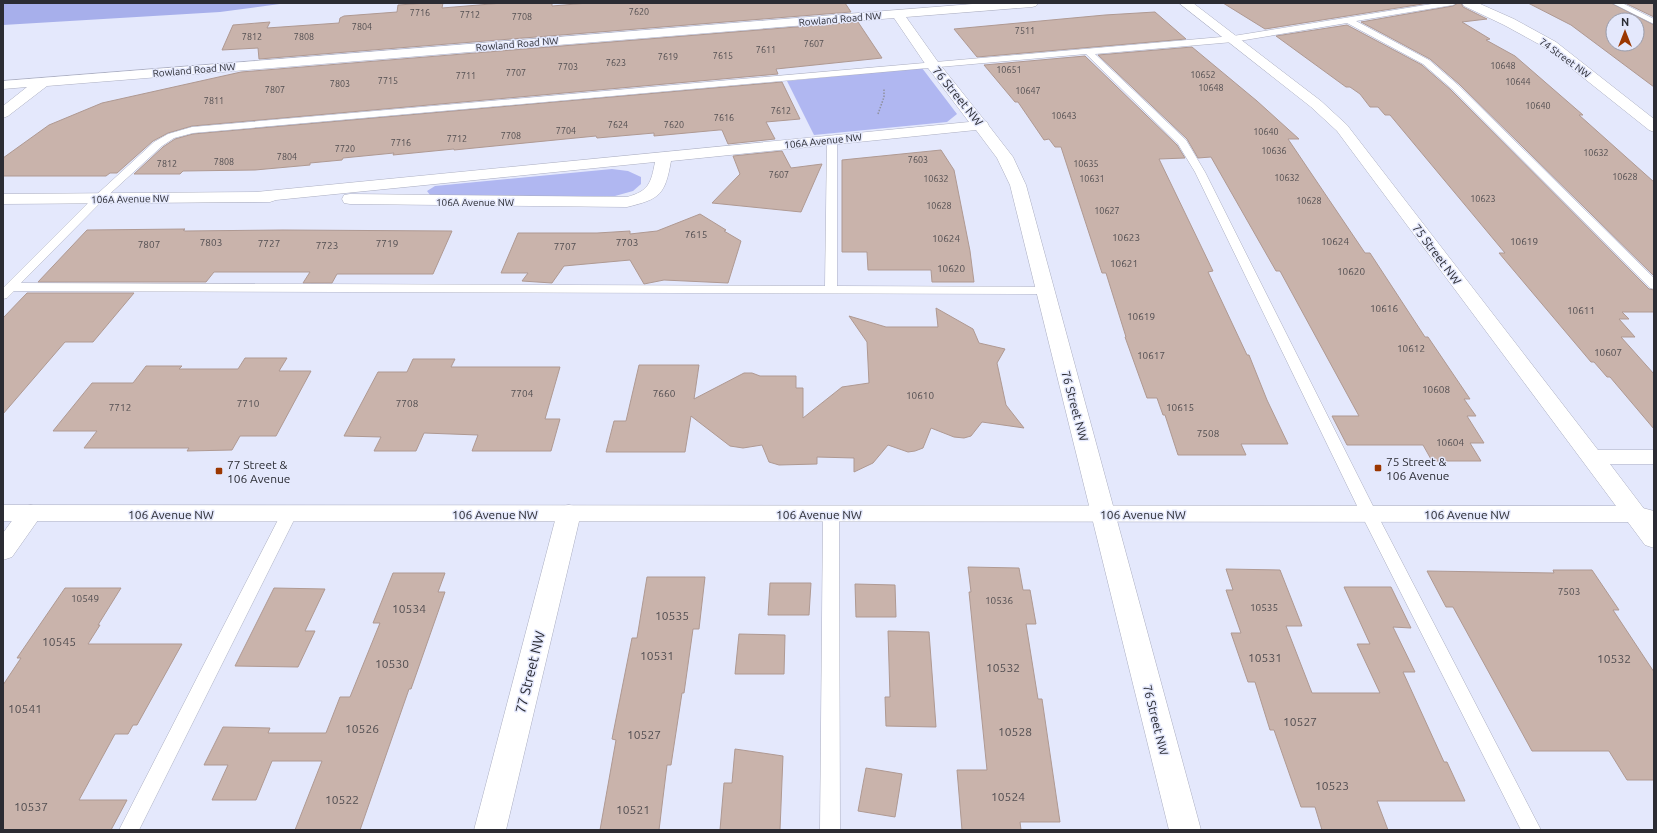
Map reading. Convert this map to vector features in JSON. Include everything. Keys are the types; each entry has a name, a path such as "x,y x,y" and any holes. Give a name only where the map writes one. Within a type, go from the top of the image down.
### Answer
{"street":[{"name":"Rowland Road NW","path":"3,85 1032,3"},
{"name":"75 Street NW","path":"1185,3 1316,104 1342,128 1592,457 1648,512 1654,539"},
{"name":"74 Street NW","path":"1468,3 1551,45 1654,128"},
{"name":"76 Street NW","path":"898,14 933,65 982,125 1005,157 1018,185 1185,830"},
{"path":"3,113 43,82"},
{"name":"106A Avenue NW","path":"256,197 982,125"},
{"name":"106A Avenue NW","path":"3,199 256,197 424,201 627,202 646,197 658,188 664,157"},
{"path":"1592,457 1654,457"},
{"name":"106 Avenue NW","path":"3,513 1369,514 1648,512"},
{"path":"3,551 31,513"},
{"name":"77 Street NW","path":"490,830 569,513"}],"lane":[{"path":"7,291 98,199 158,144 170,136 192,130 1233,39 1453,3"},
{"path":"1616,3 1654,22"},
{"path":"1348,20 1426,62 1456,87 1654,285"},
{"path":"1088,52 1182,142 1200,172 1369,514 1531,830"},
{"path":"831,289 832,140"},
{"path":"7,291 831,289 1045,290"},
{"path":"129,830 289,514"},
{"path":"830,830 831,514"}],"path":[{"path":"877,115 884,97 884,89 886,85"}],"shaded area":[{"path":"3,3 287,3 220,12 3,25"},
{"path":"922,68 957,114 947,122 814,135 787,81"},
{"path":"612,169 628,171 641,177 641,184 633,191 615,196 443,196 430,195 427,191 435,186"}],"building":[{"path":"443,3 442,8 503,3 552,3 552,6 588,3 845,3 851,12 259,59 258,48 222,50 233,25 270,22 267,28 339,23 340,18 344,16 397,12 398,5"},
{"path":"1223,3 1429,3 1265,29"},
{"path":"1461,3 1463,7 1487,19 1462,22 1490,39 1486,40 1515,56 1583,115 1579,115 1654,182 1654,276 1459,84 1430,59 1361,22 1453,6"},
{"path":"1528,3 1611,3 1629,12 1605,12 1605,50 1571,25"},
{"path":"1625,3 1654,3 1654,17"},
{"path":"1155,12 1186,39 977,57 954,29 1105,15"},
{"path":"1645,20 1654,25 1654,87 1607,52 1645,52"},
{"path":"858,22 882,58 776,69 778,74 192,126 168,133 153,141 117,173 110,173 106,176 3,176 3,158 49,125 102,103 241,72"},
{"path":"1347,25 1422,65 1451,90 1649,289 1654,290 1654,312 1622,312 1629,319 1619,319 1635,337 1621,337 1654,374 1654,429 1610,377 1607,377 1594,362 1591,362 1499,253 1505,253 1390,115 1385,115 1378,107 1370,107 1360,94 1350,87 1346,87 1276,36"},
{"path":"1192,47 1257,101 1299,139 1288,139 1365,253 1370,253 1425,337 1428,337 1470,399 1464,399 1476,416 1467,416 1484,443 1470,443 1481,461 1432,461 1423,445 1347,445 1332,416 1359,416 1280,271 1276,271 1211,157 1198,158 1187,139 1098,55"},
{"path":"1085,56 1177,145 1185,158 1159,159 1213,271 1208,272 1247,355 1249,355 1267,400 1288,444 1241,444 1246,455 1178,455 1165,415 1163,415 1157,398 1147,398 1125,337 1106,273 1102,273 1061,147 1055,147 1049,139 1044,140 1018,102 1015,102 984,65"},
{"path":"782,82 800,119 766,122 775,139 728,144 722,130 654,136 654,133 597,138 596,136 454,150 393,155 394,153 343,158 342,160 310,163 310,165 255,170 183,171 180,174 134,174 163,147 175,139 193,134"},
{"path":"941,150 954,170 970,251 974,282 932,282 931,270 868,270 867,252 842,252 842,160"},
{"path":"782,151 791,168 822,164 801,212 712,203 740,174 733,156"},
{"path":"700,214 741,241 728,283 664,280 644,284 630,260 564,266 552,283 522,281 528,273 501,273 518,233 597,233 630,231 630,234 657,231"},
{"path":"185,229 183,230 452,231 433,274 337,274 332,283 303,283 310,272 214,272 206,282 38,282 87,230"},
{"path":"27,293 134,293 93,342 65,342 3,414 3,318"},
{"path":"936,308 973,329 979,343 1005,349 997,363 1006,405 1024,428 982,422 971,436 964,438 954,437 931,428 923,448 908,452 888,445 873,463 854,472 854,458 817,457 817,464 779,465 769,462 762,445 743,448 730,446 691,416 685,452 606,452 614,421 626,421 639,365 699,365 694,399 744,373 752,373 760,376 796,376 796,388 803,388 803,418 842,387 869,383 867,342 849,316 886,327 938,327"},
{"path":"245,358 287,358 279,371 311,371 276,436 240,436 232,450 187,451 189,448 84,448 97,431 53,431 92,383 133,383 146,366 182,366 179,369 238,369"},
{"path":"413,359 455,359 451,367 560,367 545,419 560,419 551,451 472,451 478,435 424,433 416,451 374,451 381,437 344,436 378,372 407,372"},
{"path":"968,567 1019,568 1023,590 1030,590 1036,624 1026,624 1038,699 1042,699 1060,822 1020,822 1021,830 962,830 957,770 987,770 969,592 971,592"},
{"path":"1226,569 1280,570 1302,626 1286,626 1312,693 1380,693 1357,644 1370,644 1344,587 1391,587 1411,628 1393,627 1415,672 1403,672 1444,762 1447,762 1465,801 1377,801 1388,830 1322,830 1315,807 1301,807 1274,730 1270,730 1255,682 1248,682 1231,633 1241,633 1226,590 1233,590"},
{"path":"1553,570 1592,570 1619,610 1613,610 1654,672 1654,780 1627,780 1609,751 1532,751 1453,607 1446,607 1427,571 1554,573"},
{"path":"393,573 445,573 438,592 445,592 411,689 409,689 360,830 295,830 322,761 272,761 256,800 212,800 228,765 204,765 223,727 270,728 268,733 326,733 340,697 350,697 380,623 373,623"},
{"path":"647,577 705,577 699,629 693,629 684,693 682,693 671,765 667,765 659,830 600,830 616,740 612,739 632,638 637,638"},
{"path":"770,583 811,583 809,615 768,615"},
{"path":"855,584 895,585 896,617 856,617"},
{"path":"65,588 121,588 88,644 182,644 137,725 133,725 128,734 115,734 79,800 127,800 111,830 3,830 3,685 21,658 17,658"},
{"path":"274,588 325,589 305,631 315,631 298,667 235,666"},
{"path":"888,631 929,632 936,727 886,726 885,697 890,697"},
{"path":"739,634 785,635 784,674 735,674"},
{"path":"735,749 783,756 780,830 720,830 724,783 732,783"},
{"path":"866,768 902,774 895,817 858,811"}],"place":[{"name":"75 Street & 106 Avenue","path":"1378,468"},
{"name":"77 Street & 106 Avenue","path":"219,471"}]}
